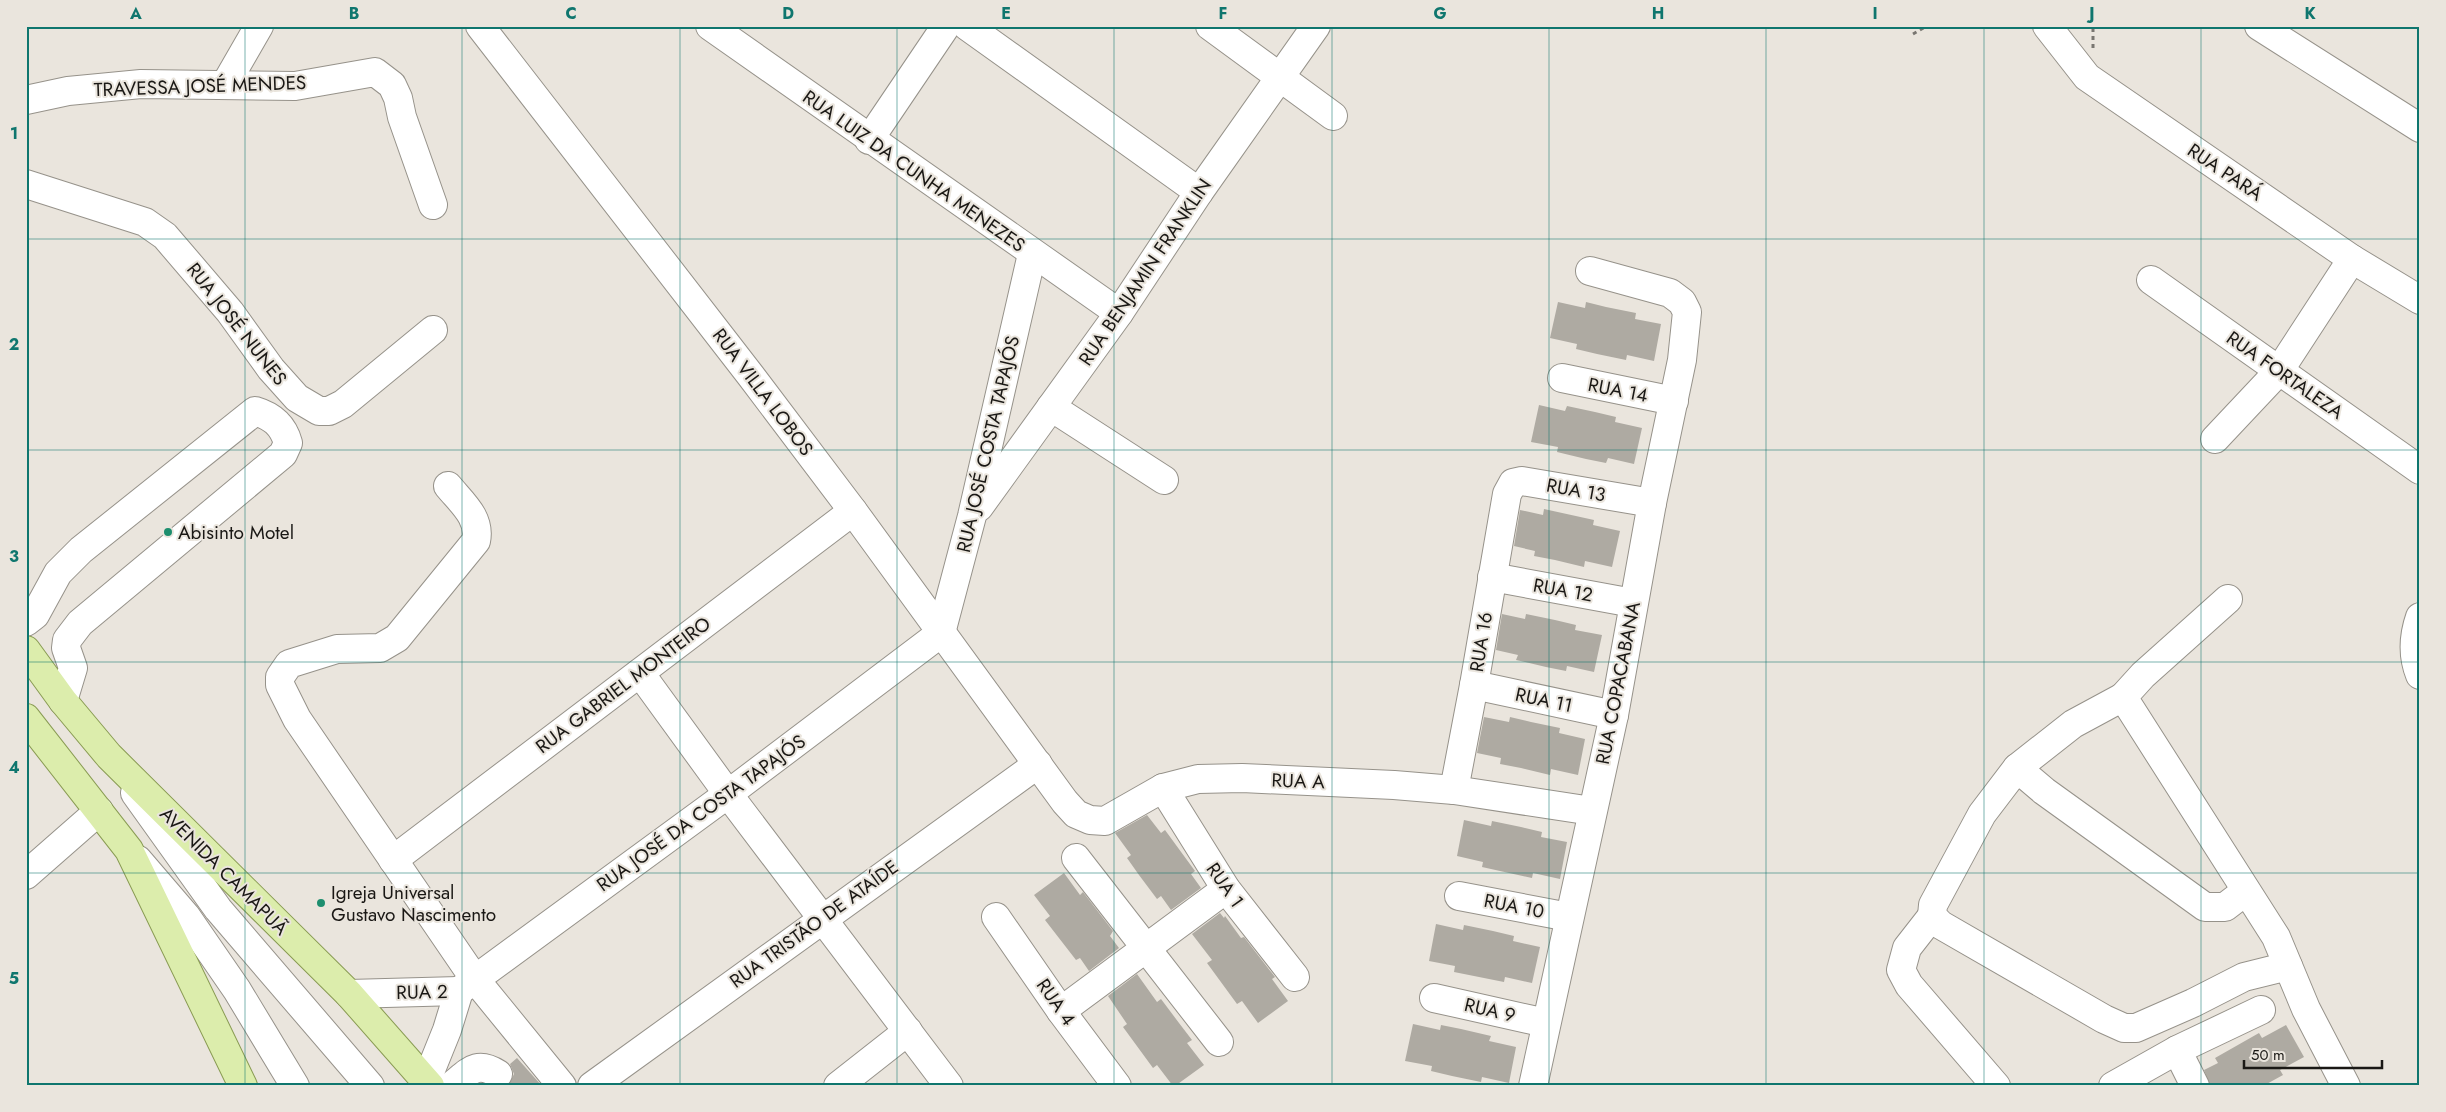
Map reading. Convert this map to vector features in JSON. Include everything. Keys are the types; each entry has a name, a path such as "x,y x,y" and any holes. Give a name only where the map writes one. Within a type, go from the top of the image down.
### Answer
{"main road":[{"name":"AVENIDA CAMAPUÃ","path":"26,650 63,701 109,756 349,994 436,1084"},
{"path":"26,718 129,850 242,1086"}],"street":[{"path":"225,85 259,26"},
{"name":"RUA VILLA LOBOS","path":"480,26 853,510 1038,764"},
{"name":"RUA LUIZ DA CUNHA MENEZES","path":"710,26 869,140 1119,313"},
{"path":"869,140 946,26"},
{"path":"967,26 1199,192"},
{"path":"1210,26 1333,116"},
{"name":"RUA BENJAMIN FRANKLIN","path":"972,516 1119,313 1199,192 1316,26"},
{"name":"RUA PARÁ","path":"2047,26 2086,77 2352,259 2420,300"},
{"path":"2259,26 2420,128"},
{"name":"TRAVESSA JOSÉ MENDES","path":"26,100 68,91 141,84 295,86 374,72 392,85 398,98 402,118 433,205"},
{"name":"RUA JOSÉ NUNES","path":"26,184 145,222 166,236 230,312 285,386 297,398 319,411 329,411 343,404 433,330"},
{"name":"RUA JOSÉ COSTA TAPAJÓS","path":"941,633 972,516 1032,254"},
{"path":"2215,438 2279,371 2352,259"},
{"name":"RUA COPACABANA","path":"1533,1086 1614,715 1633,602 1682,360 1687,312 1676,298 1662,291 1590,271"},
{"name":"RUA FORTALEZA","path":"2150,280 2420,470"},
{"name":"RUA 14","path":"1562,378 1674,401"},
{"path":"1051,407 1164,480"},
{"path":"26,622 42,603 58,573 81,550 255,411 274,419 285,432 288,442 283,454 80,623 67,640 66,648 73,668 63,701"},
{"name":"RUA 13","path":"1507,494 1513,483 1522,481 1652,503"},
{"path":"448,486 474,518 478,531 476,541 398,638 380,648 337,648 298,659 289,664 280,678 282,692 297,719 393,860 467,985 562,1086"},
{"name":"RUA 16","path":"1454,790 1507,494"},
{"name":"RUA GABRIEL MONTEIRO","path":"393,860 853,510"},
{"name":"RUA 12","path":"1492,577 1633,602"},
{"path":"1996,1086 1909,985 1901,970 1908,948 1932,916 1933,905 1982,814 2017,768 2074,724 2123,697 2143,675 2228,600"},
{"path":"2420,617 2415,631 2414,651 2420,675"},
{"name":"RUA JOSÉ DA COSTA TAPAJÓS","path":"467,985 728,794 941,633"},
{"path":"640,673 728,794 949,1086"},
{"name":"RUA 11","path":"1474,685 1614,715"},
{"path":"2123,697 2276,937 2306,1009 2346,1086"},
{"path":"109,756 218,909 370,1086"},
{"name":"RUA A","path":"1038,764 1076,814 1090,820 1105,820 1117,815 1163,788 1198,779 1242,778 1394,784 1454,790 1592,811"},
{"name":"RUA TRISTÃO DE ATAÍDE","path":"592,1086 821,918 1038,764"},
{"path":"2017,768 2044,791 2205,907 2225,906 2246,891"},
{"name":"RUA 1","path":"1163,788 1226,889 1295,977"},
{"path":"26,875 99,811"},
{"path":"129,850 186,916 236,990 295,1086"},
{"path":"1076,858 1219,1042"},
{"path":"1061,1011 1226,889"},
{"name":"RUA 10","path":"1459,896 1569,917"},
{"path":"1932,916 1941,925 2124,1028 2136,1028 2193,1003 2244,976 2288,966"},
{"name":"RUA 4","path":"996,917 1061,1011 1117,1086"},
{"name":"RUA 2","path":"349,994 467,985 447,1030 436,1084"},
{"name":"RUA 9","path":"1434,998 1546,1023"},
{"path":"2113,1086 2177,1050 2261,1010"},
{"path":"838,1086 908,1031"},
{"path":"2177,1050 2195,1086"},
{"path":"436,1084 476,1067 487,1067 498,1074"}],"path":[{"path":"1913,34 1927,26"},
{"path":"2093,26 2093,47"}],"building":[{"path":"1558,302 1585,308 1586,302 1636,313 1635,319 1661,324 1654,361 1627,355 1626,360 1597,354 1576,349 1577,344 1550,338"},
{"path":"1539,405 1565,411 1567,406 1595,412 1616,417 1615,422 1642,428 1634,464 1608,458 1606,463 1586,459 1557,452 1558,447 1531,442"},
{"path":"1544,509 1594,520 1593,525 1620,531 1612,567 1585,561 1584,567 1534,556 1535,551 1514,546 1520,510 1543,515"},
{"path":"1502,614 1525,619 1526,614 1555,620 1576,625 1575,630 1602,635 1594,672 1567,666 1566,671 1546,667 1516,660 1518,655 1496,650"},
{"path":"1484,717 1509,722 1510,717 1560,728 1559,733 1585,739 1578,775 1551,769 1550,775 1500,764 1501,758 1477,753"},
{"path":"1147,815 1161,833 1165,830 1195,871 1191,874 1201,888 1171,910 1161,896 1157,899 1139,875 1127,858 1131,855 1115,833"},
{"path":"1464,820 1491,826 1492,821 1521,827 1542,832 1541,837 1567,842 1560,879 1533,873 1532,878 1482,867 1483,862 1457,856"},
{"path":"1064,873 1080,895 1083,892 1113,931 1110,936 1119,948 1089,971 1080,958 1076,960 1045,920 1050,916 1034,895"},
{"path":"1220,913 1224,918 1225,916 1241,938 1244,937 1275,977 1272,979 1288,1001 1258,1023 1242,1001 1237,1004 1207,963 1212,960 1192,934"},
{"path":"1436,924 1463,930 1464,925 1493,931 1514,936 1513,941 1540,947 1532,983 1505,977 1504,982 1454,972 1455,966 1429,961"},
{"path":"1137,974 1157,1002 1161,999 1192,1040 1187,1043 1204,1065 1175,1086 1173,1086 1157,1065 1153,1068 1123,1027 1127,1024 1108,996"},
{"path":"1413,1024 1440,1030 1441,1025 1461,1029 1491,1036 1489,1041 1516,1047 1509,1083 1482,1077 1481,1082 1452,1076 1431,1071 1432,1066 1405,1061"},
{"path":"2286,1025 2304,1057 2280,1070 2283,1075 2263,1086 2210,1086 2204,1070 2218,1063 2215,1058 2259,1033 2262,1038"},
{"path":"517,1058 542,1086 508,1086 514,1074 510,1064"}],"place":[{"name":"Abisinto Motel","path":"168,532"},
{"name":"Igreja Universal Gustavo Nascimento","path":"321,903"}]}
